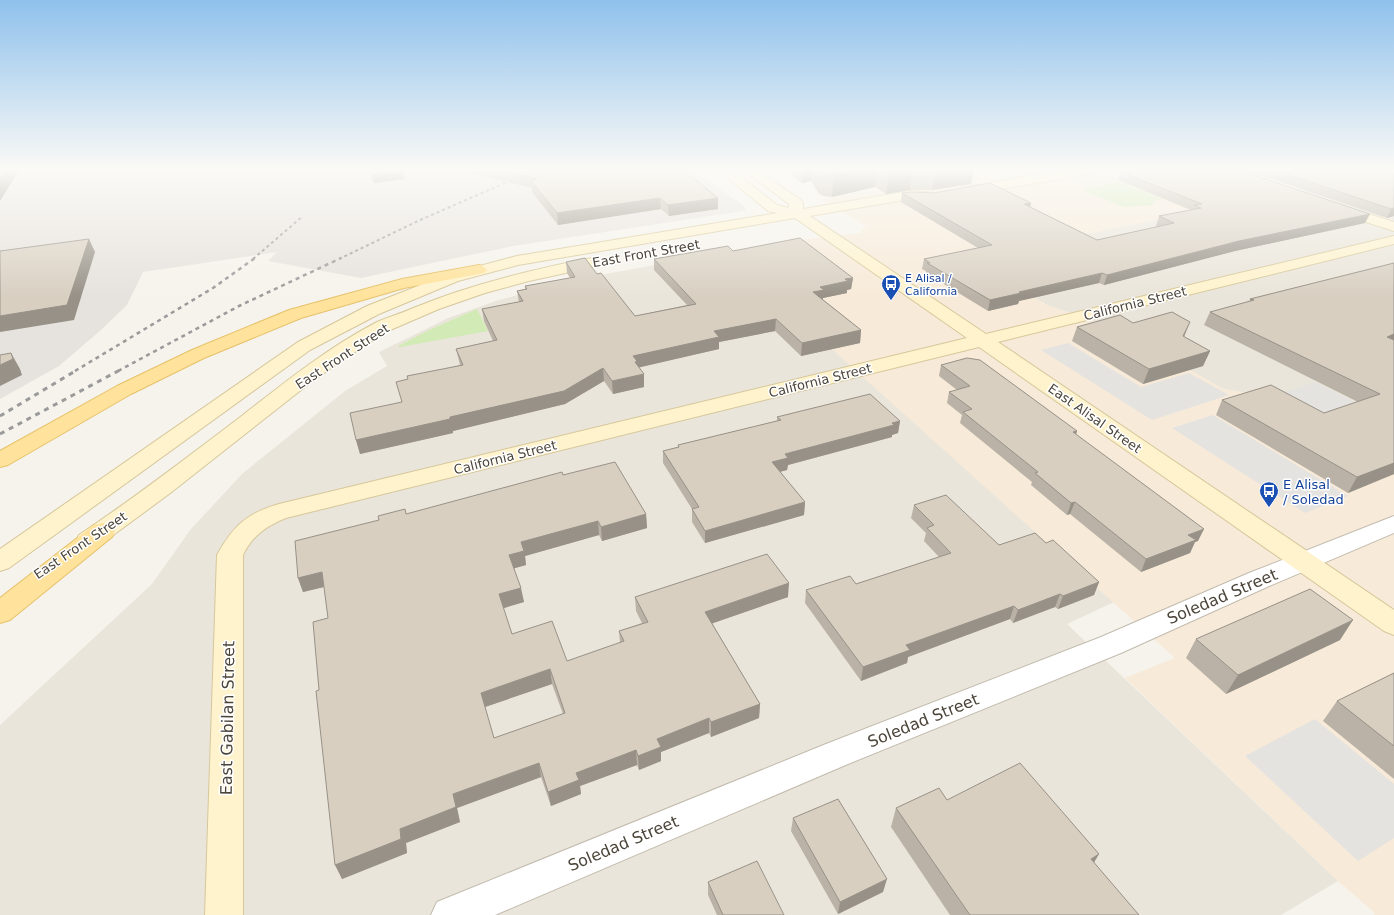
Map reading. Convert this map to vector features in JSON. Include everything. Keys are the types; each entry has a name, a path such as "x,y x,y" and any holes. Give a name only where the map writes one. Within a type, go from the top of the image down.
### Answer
{"main road":[{"name":"East Alisal Street","path":"783,212 804,219 828,234 1394,624"},
{"path":"800,212 804,219"},
{"path":"804,219 836,212"},
{"path":"804,219 863,212"},
{"path":"1349,212 1394,227"},
{"name":"East Front Street","path":"0,562 304,346 373,310 418,291 480,270 554,254 804,219"},
{"name":"East Front Street","path":"0,599 103,531 319,368 379,329 466,293 545,272 804,219"},
{"name":"California Street","path":"249,527 262,518 279,512 1394,240"},
{"path":"0,460 124,390 198,354 295,314 402,284 480,270"},
{"name":"East Gabilan Street","path":"224,915 230,555 237,540 249,527"},
{"path":"0,613 103,531"}],"street":[{"name":"Soledad Street","path":"450,915 837,754 1082,657 1394,524"}],"shaded area":[{"path":"0,212 738,212 513,246 361,278 268,261 277,252 143,272 127,305 101,330 59,366 0,399"},
{"path":"842,212 1195,212 966,258 1047,305 1118,329 1223,389 1269,397 1394,467 1394,915 1374,915 1375,913 1338,881 1125,678 1175,658 725,253 792,241 861,233 861,230 867,227"},
{"path":"1195,212 1394,212 1394,467 1269,397 1223,389 1118,329 1047,305 966,258"},
{"path":"725,252 1114,602 1067,624 1338,881 1281,915 0,915 0,725 152,584 191,529 242,474 345,391 387,366 379,352 448,318 496,301 568,281"},
{"path":"1068,343 1141,387 1189,373 1229,395 1152,420 1041,350"},
{"path":"1315,382 1366,408 1320,424 1270,397"},
{"path":"1213,415 1348,496 1305,513 1172,428"},
{"path":"1315,719 1394,784 1394,838 1358,861 1245,756"}],"green space":[{"path":"477,309 488,331 400,347 398,346 429,330"}],"building":[{"path":"934,212 1040,212 1097,240 1174,223 1159,216 1182,212 1363,212 1370,214 1239,241 1107,275 1102,273 990,300 927,263 930,263 924,259 992,245"},
{"path":"800,238 853,278 845,279 848,281 820,287 824,290 813,292 861,330 802,343 776,319 714,331 719,337 633,356 637,361 635,362 644,374 612,381 603,368 564,391 356,440 350,413 402,402 396,382 408,379 407,376 463,365 456,349 497,340 482,309 523,301 517,291 527,289 525,286 575,277 566,262 585,258 597,274 601,273 635,316 696,304 654,259 728,246 733,251"},
{"path":"89,239 67,305 0,316 0,251"},
{"path":"1394,263 1394,334 1387,337 1394,340 1394,463 1357,477 1222,400 1271,385 1324,413 1380,394 1210,312 1254,300 1250,299"},
{"path":"1172,312 1190,322 1183,336 1210,351 1149,369 1077,327 1120,315 1133,323"},
{"path":"11,353 13,359 0,365 0,355"},
{"path":"967,358 980,360 1077,431 1073,432 1204,529 1188,535 1196,540 1146,559 1075,502 1071,503 1035,473 1038,472 963,412 972,409 949,392 970,386 941,365"},
{"path":"870,394 900,421 892,423 894,425 785,454 788,458 772,462 805,502 705,531 692,509 699,507 663,451 679,447 678,445 781,420 777,417"},
{"path":"615,462 646,514 601,527 598,521 521,542 524,551 509,555 521,588 499,594 512,634 552,621 567,661 624,641 619,631 648,622 635,597 767,554 789,583 705,612 760,704 711,722 709,718 657,739 661,747 638,756 636,750 576,773 579,780 548,792 539,763 453,794 456,807 400,829 401,839 335,865 316,691 319,690 313,622 328,618 322,572 298,578 295,541 379,520 378,516 405,509 406,514 562,472 563,475","holes":["550,669 565,713 494,738 481,693"]},
{"path":"946,495 999,545 1035,533 1046,543 1053,540 1099,582 1063,596 1060,594 1018,610 1014,606 906,645 910,650 863,667 806,590 850,576 856,584 951,553 927,528 934,525 914,505"},
{"path":"1310,589 1353,620 1238,675 1196,639"},
{"path":"1394,673 1394,746 1337,701"},
{"path":"1020,763 1099,854 1091,859 1139,915 970,915 896,808 939,788 947,800"},
{"path":"838,799 887,879 840,902 793,818"},
{"path":"757,861 784,915 723,915 708,882"}],"railway":[{"path":"339,259 439,212"},
{"path":"253,259 303,216"},
{"path":"75,371 213,288 255,258"},
{"path":"118,371 239,306 341,258"},
{"path":"0,416 77,370"},
{"path":"0,434 120,370"}],"place":[{"name":"E Alisal / California","path":"891,301"},
{"name":"E Alisal / Soledad","path":"1269,508"}]}
